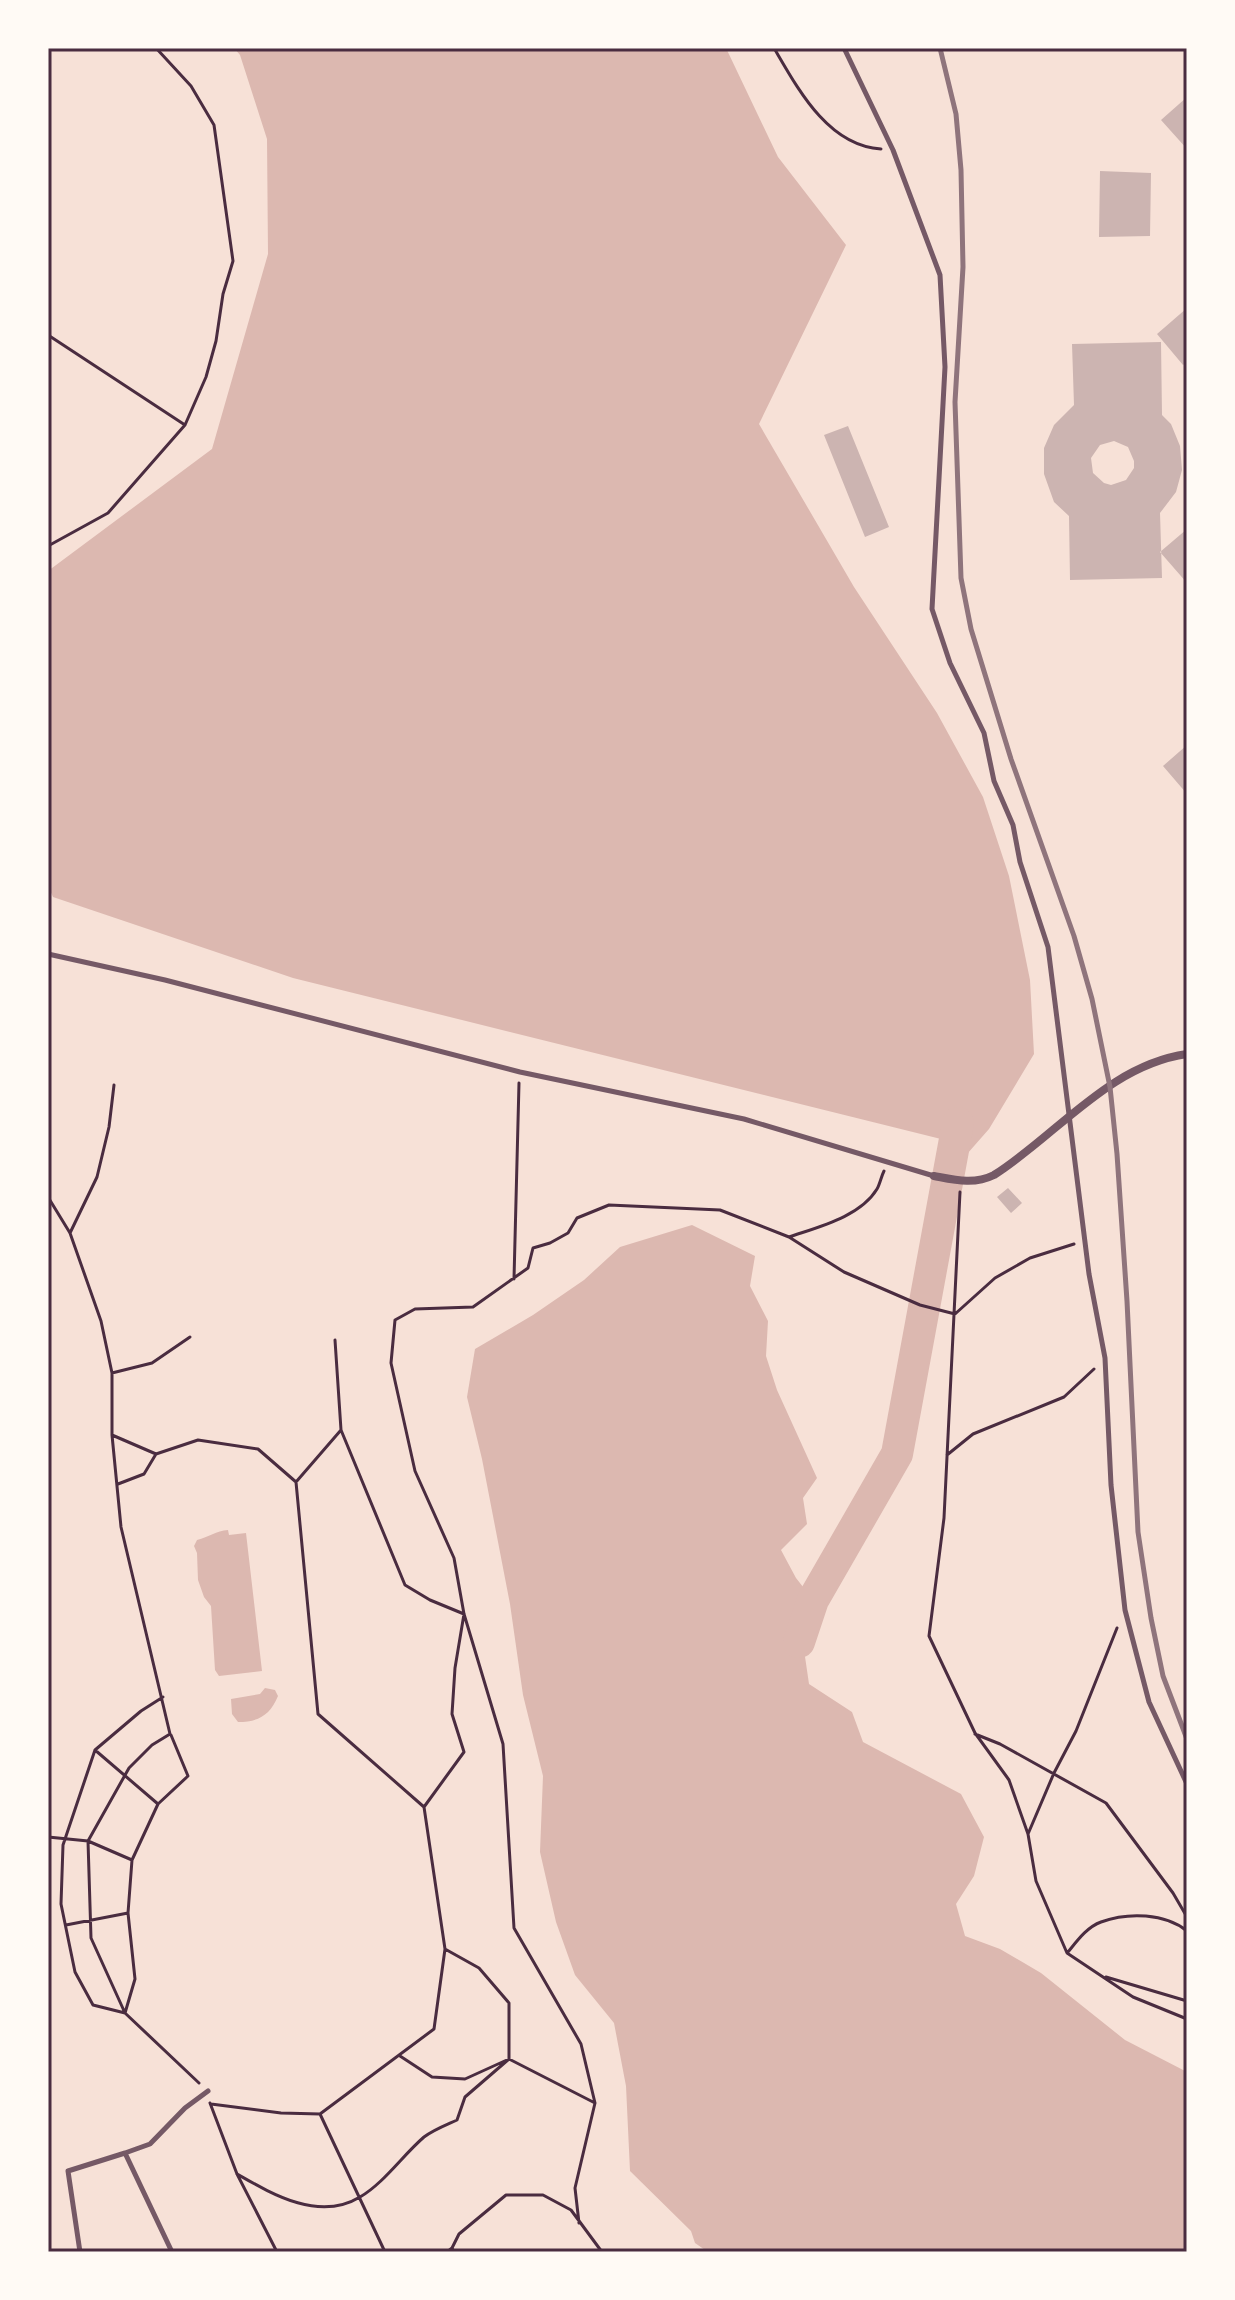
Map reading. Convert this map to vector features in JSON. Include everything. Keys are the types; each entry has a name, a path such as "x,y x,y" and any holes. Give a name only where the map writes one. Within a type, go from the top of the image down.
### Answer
{"street":[{"path":"934,1176 982,1181 1117,1083 1149,1065 1187,1054"}],"lane":[{"path":"844,48 893,150 940,275 945,367 932,609 950,663 984,733 994,781 1013,825 1020,862 1048,947 1086,1240 1105,1358 1111,1485 1125,1610 1149,1702 1187,1784"},
{"path":"48,954 165,980 520,1072 744,1119 934,1176"},
{"path":"80,2252 68,2171 150,2144 185,2108 208,2091"},
{"path":"125,2153 172,2252"}],"path":[{"path":"48,546 108,513 185,425 206,377 216,341 223,294 233,261 214,125 191,86 156,48"},
{"path":"774,48 798,90 833,130 863,148 893,150"},
{"path":"48,335 185,425"},
{"path":"514,1279 520,1072"},
{"path":"70,1233 97,1177 109,1127 114,1085"},
{"path":"789,1237 830,1223 863,1204 876,1190 889,1163"},
{"path":"961,1181 944,1518 929,1636 975,1733 1009,1780 1028,1834 1036,1881 1067,1953 1133,1997 1187,2019"},
{"path":"48,1197 70,1233 101,1321 112,1373 112,1435 121,1527 170,1734 188,1776 158,1804 132,1860 128,1913 135,1979 125,2013"},
{"path":"579,2223 575,2188 595,2103 581,2044 514,1928 503,1744 464,1614 454,1558 415,1471 391,1363 395,1320 415,1309 473,1307 528,1268 533,1248 568,1233 577,1218 609,1205 720,1210 789,1237 844,1272 920,1305 955,1314"},
{"path":"955,1314 995,1278 1030,1258 1086,1240"},
{"path":"112,1373 152,1363 190,1337"},
{"path":"335,1340 341,1430 405,1585 430,1600 464,1614"},
{"path":"946,1456 973,1434 1064,1397 1105,1358"},
{"path":"296,1482 341,1430"},
{"path":"112,1435 156,1454"},
{"path":"118,1484 144,1474 156,1454 198,1440 258,1449 296,1482 318,1714 424,1807 445,1949 434,2029 320,2114 281,2113 210,2104"},
{"path":"1028,1834 1076,1731 1125,1610"},
{"path":"424,1807 464,1752 452,1714 455,1668 464,1614"},
{"path":"125,2013 93,2005 75,1972 61,1904 65,1840 95,1750 141,1711 163,1697"},
{"path":"975,1733 1106,1803 1173,1893 1187,1917"},
{"path":"170,1734 152,1745 129,1768 88,1841 91,1938 125,2013 208,2091 237,2174 277,2252"},
{"path":"95,1750 158,1804"},
{"path":"48,1837 88,1841 132,1860"},
{"path":"66,1925 128,1913"},
{"path":"1067,1953 1086,1931 1100,1922 1140,1915 1175,1921 1187,1931"},
{"path":"237,2174 283,2200 308,2206 333,2206 359,2198 425,2136 457,2120 465,2097 509,2059 509,2003 479,1968 445,1949"},
{"path":"1102,1976 1187,2001"},
{"path":"399,2055 432,2077 465,2079 509,2059"},
{"path":"509,2059 595,2103"},
{"path":"320,2114 385,2252"},
{"path":"447,2252 453,2250 459,2234 506,2195 543,2195 571,2210 602,2252"}],"shaded area":[{"path":"234,48 726,48 778,157 846,245 759,424 854,587 937,713 983,797 1009,876 1030,980 1034,1054 989,1129 960,1162 950,1163 941,1139 293,978 53,897 48,886 48,571 212,449 268,254 267,139 240,55"},
{"path":"692,1225 755,1256 750,1286 768,1321 766,1356 777,1390 817,1478 803,1498 807,1524 781,1550 796,1578 818,1606 803,1643 809,1684 852,1712 863,1742 961,1794 984,1837 974,1876 956,1904 965,1936 1000,1949 1041,1973 1125,2040 1187,2072 1187,2252 708,2252 695,2243 691,2231 630,2171 626,2086 614,2023 575,1975 556,1922 540,1852 543,1776 523,1695 510,1604 467,1397 475,1349 584,1280 620,1247"},
{"path":"228,1530 229,1535 246,1533 262,1671 219,1676 215,1670 211,1606 198,1580 194,1546 197,1540"},
{"path":"265,1688 275,1690 278,1696 271,1708 258,1719 238,1722 232,1714 231,1699 260,1694"}],"building":[{"path":"1187,97 1187,149 1161,120"},
{"path":"1100,171 1151,173 1150,236 1099,237"},
{"path":"1187,308 1187,362 1183,365 1157,334"},
{"path":"1161,342 1162,415 1171,424 1180,446 1182,470 1176,492 1160,513 1162,578 1070,580 1069,516 1054,502 1044,474 1044,448 1054,425 1074,405 1072,344","holes":["1114,441 1128,447 1134,468 1126,480 1111,485 1093,473 1091,458 1100,445"]},
{"path":"848,426 889,527 865,537 824,435"},
{"path":"1187,529 1187,583 1160,552"},
{"path":"1187,745 1187,794 1163,766"},
{"path":"1008,1188 1022,1203 1011,1213 997,1197"}],"waterway":[{"path":"799,1642 813,1600 897,1454 958,1123"}],"railway":[{"path":"940,48 956,114 961,170 963,267 955,402 961,578 971,629 1011,759 1074,936 1092,999 1110,1087 1127,1301 1138,1532 1163,1676 1187,1739"}]}
